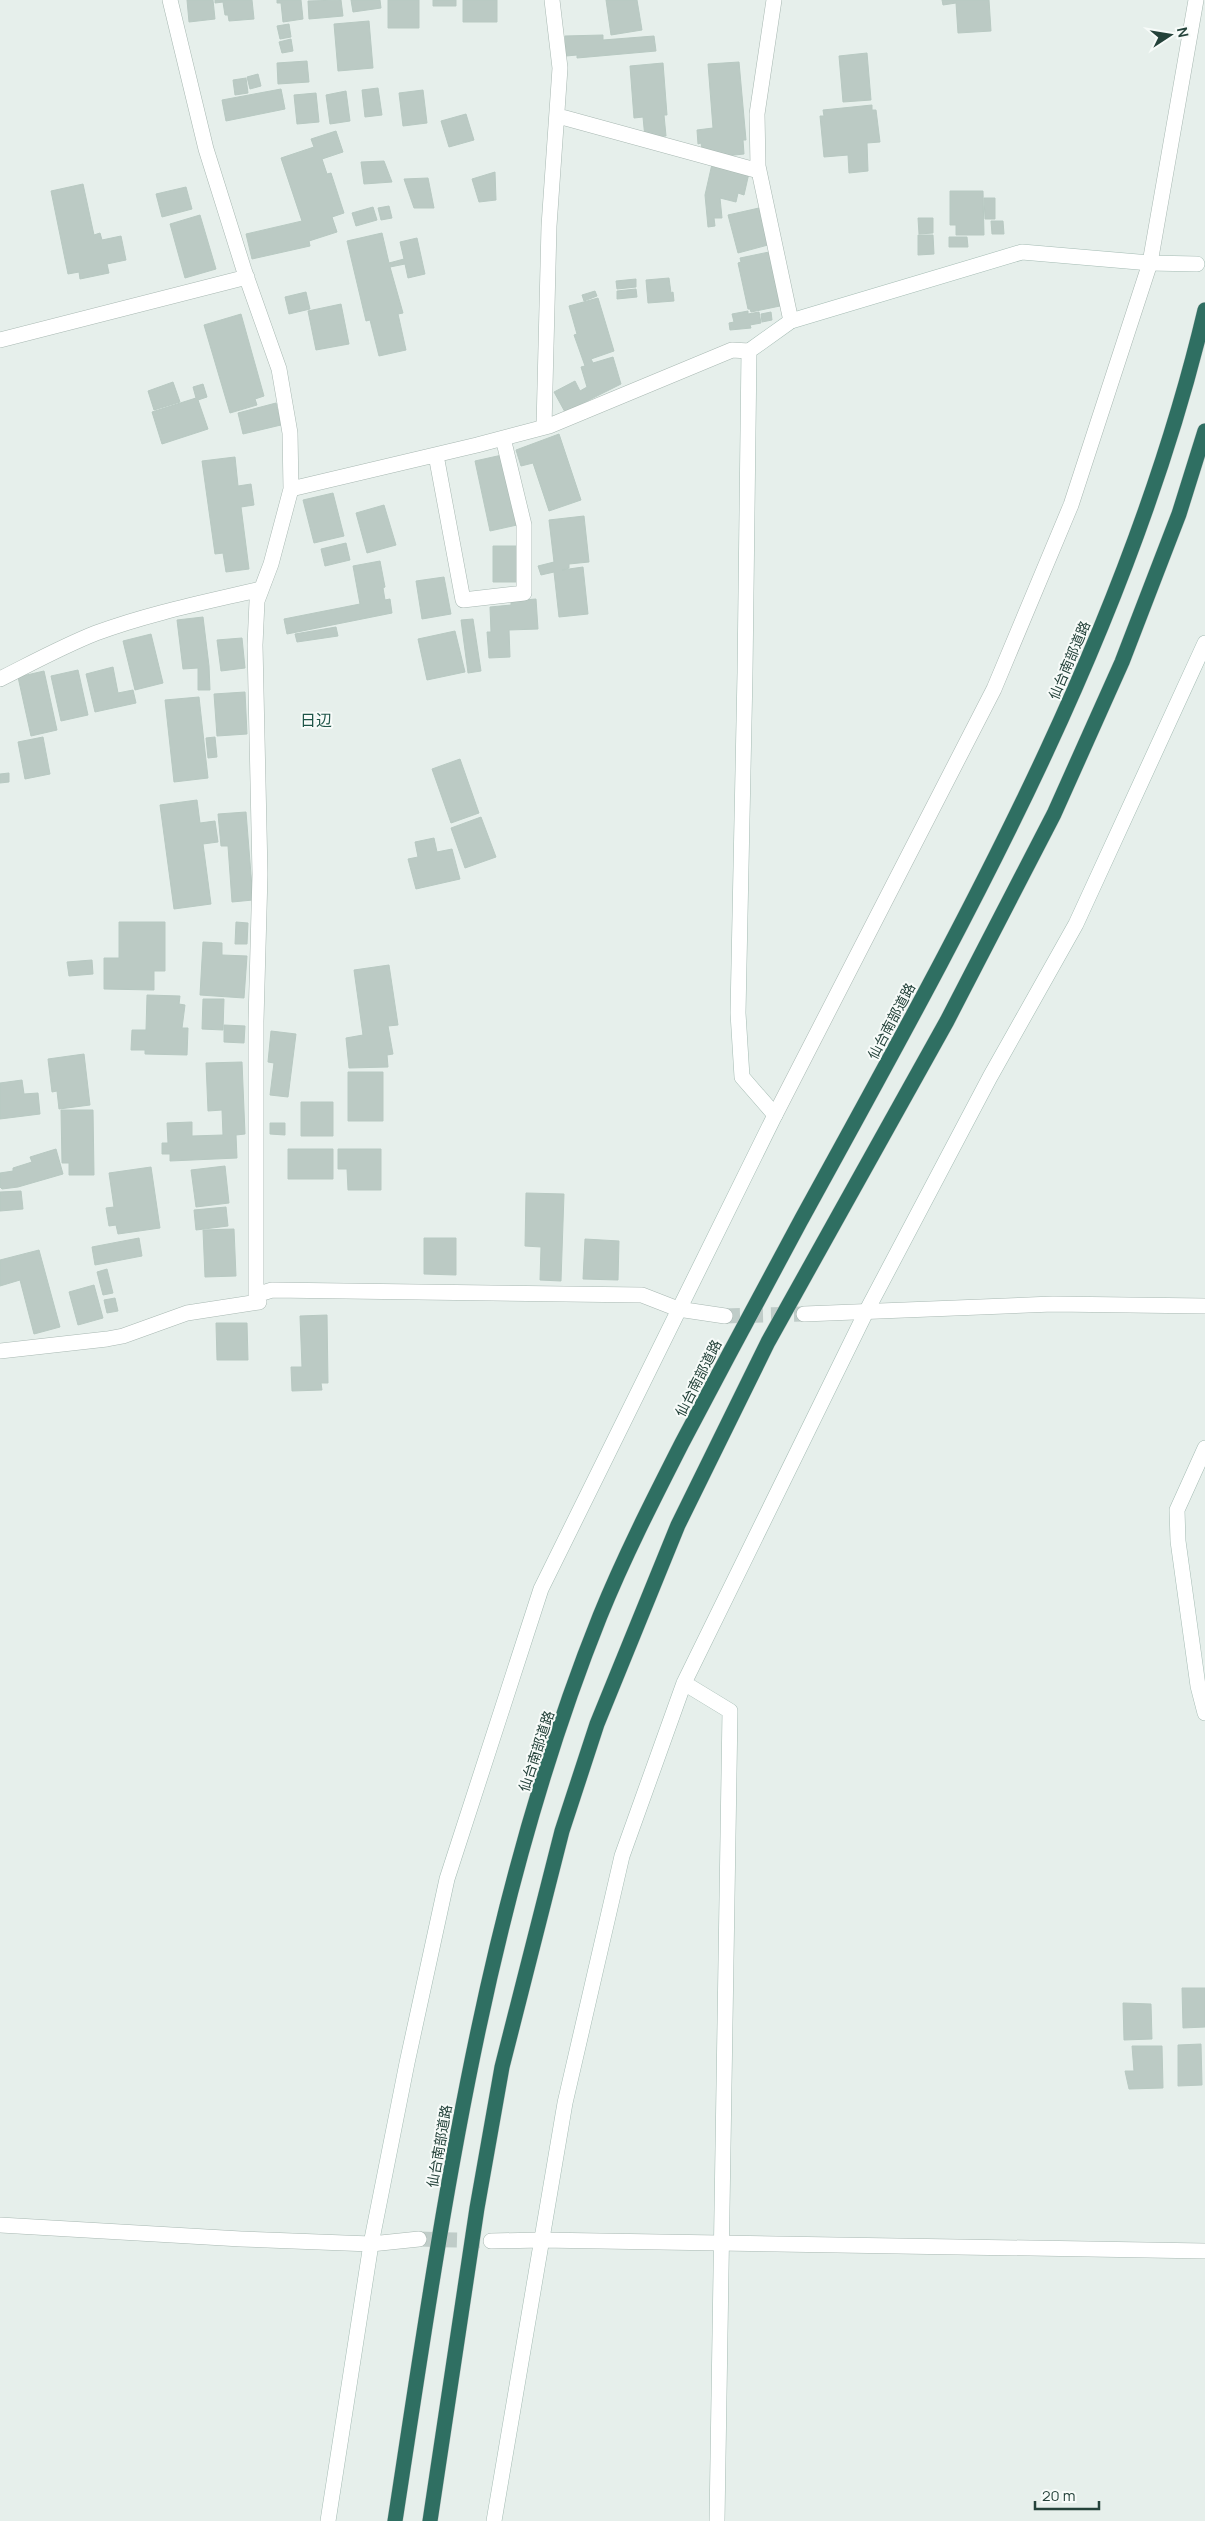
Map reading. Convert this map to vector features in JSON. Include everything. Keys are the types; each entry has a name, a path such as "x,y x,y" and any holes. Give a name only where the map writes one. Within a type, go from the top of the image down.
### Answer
{"highway":[{"name":"仙台南部道路","path":"395,2521 438,2241 460,2114 490,1969 529,1828 562,1722 600,1615 648,1510 741,1330 919,1005 1024,801 1093,648 1148,504 1194,354 1205,310"},
{"path":"430,2521 477,2208 502,2067 562,1831 597,1724 678,1525 768,1342 947,1021 1054,814 1122,662 1180,514 1205,430"}],"street":[{"path":"0,1351 123,1336 187,1313 259,1302 256,1295 256,1021 260,874 255,645 257,601 271,564 291,489 290,434 279,369 206,149 170,0"},
{"path":"544,427 548,226 558,116 560,68 552,0"},
{"path":"774,0 757,114 759,171 791,321"},
{"path":"328,2521 371,2244 407,2063 448,1879 541,1588 775,1115 994,689 1071,505 1150,263 1196,0"},
{"path":"558,116 759,171"},
{"path":"291,489 544,427 732,350 749,351 791,321 1022,252 1150,263 1197,264"},
{"path":"0,340 247,277"},
{"path":"749,351 746,673 738,1013 742,1077 775,1115"},
{"path":"436,455 463,600 524,593 524,525 503,438"},
{"path":"0,679 65,646 97,633 188,605 261,589"},
{"path":"494,2521 565,2103 622,1856 684,1683 866,1312 990,1077 1076,924 1204,647"},
{"path":"256,1295 272,1290 642,1295 678,1308 725,1316"},
{"path":"804,1314 1053,1304 1205,1306"},
{"path":"1204,1709 1198,1686 1180,1551 1177,1510 1205,1448"},
{"path":"684,1683 730,1711 718,2521"},
{"path":"0,2225 241,2239 371,2244 419,2239"},
{"path":"491,2241 541,2240 1205,2251"}],"building":[{"path":"187,0 213,0 215,19 189,22"},
{"path":"215,0 252,0 254,19 229,21 228,15 225,15 223,2 215,3"},
{"path":"277,0 301,0 303,19 283,22 281,3 277,3"},
{"path":"341,0 343,16 309,19 308,1"},
{"path":"351,0 380,0 381,8 353,12"},
{"path":"388,0 419,0 419,28 388,28"},
{"path":"433,0 456,0 456,6 433,6"},
{"path":"463,0 497,0 497,22 463,22"},
{"path":"606,0 637,0 642,30 611,35"},
{"path":"942,0 989,0 991,31 958,33 956,3 943,5"},
{"path":"369,21 373,68 338,71 334,24"},
{"path":"289,24 291,37 280,39 277,26"},
{"path":"603,35 603,40 654,36 656,51 577,58 577,55 566,56 565,36"},
{"path":"291,39 293,51 282,53 279,42"},
{"path":"867,53 871,100 843,102 839,56"},
{"path":"307,61 309,82 278,84 277,63"},
{"path":"739,62 746,140 743,140 744,154 725,156 702,149 701,143 698,144 697,130 713,128 708,64"},
{"path":"663,63 667,115 664,115 666,136 645,138 643,117 634,118 630,66"},
{"path":"258,74 261,86 250,89 247,77"},
{"path":"246,78 248,93 235,95 233,80"},
{"path":"378,88 382,115 365,117 362,90"},
{"path":"281,89 285,109 226,121 222,100"},
{"path":"423,90 427,123 403,126 399,93"},
{"path":"346,91 350,121 330,124 326,95"},
{"path":"316,93 319,122 297,124 294,95"},
{"path":"872,105 872,110 876,110 880,142 867,143 868,171 849,173 848,155 824,157 820,116 824,116 823,110"},
{"path":"466,114 474,140 449,147 441,121"},
{"path":"336,131 343,152 322,159 327,174 331,173 344,213 332,217 337,232 309,241 310,246 252,259 246,234 302,221 281,158 314,147 311,139"},
{"path":"384,161 392,182 364,184 361,162"},
{"path":"712,164 749,173 744,195 738,193 736,202 720,198 722,218 714,218 715,226 708,227 705,195"},
{"path":"495,172 496,200 479,202 472,179"},
{"path":"428,178 434,208 414,208 404,179"},
{"path":"83,184 94,235 100,233 102,240 121,236 126,260 107,264 109,273 80,279 79,272 68,274 51,191"},
{"path":"186,187 192,209 162,217 156,194"},
{"path":"950,191 983,191 984,235 956,235 956,225 950,225"},
{"path":"984,198 995,198 995,219 985,219"},
{"path":"389,206 392,218 381,220 378,208"},
{"path":"373,207 377,220 356,226 352,213"},
{"path":"759,208 768,245 738,253 728,215"},
{"path":"200,215 216,269 185,278 170,224"},
{"path":"918,218 933,218 933,233 919,234"},
{"path":"991,221 1003,221 1004,234 992,234"},
{"path":"382,233 389,263 404,259 400,242 417,238 425,274 408,278 405,264 390,267 403,313 398,314 406,350 379,356 370,320 366,321 347,241"},
{"path":"918,235 933,235 934,254 918,255"},
{"path":"949,237 967,237 968,247 949,247"},
{"path":"769,252 780,306 751,312 748,309 738,263 741,262 740,258"},
{"path":"669,278 674,301 648,303 646,280"},
{"path":"636,279 636,287 617,289 616,281"},
{"path":"636,289 637,297 617,299 617,291"},
{"path":"595,291 597,296 584,301 582,295"},
{"path":"306,292 310,309 289,314 285,297"},
{"path":"598,298 614,351 591,359 593,363 613,357 621,384 565,412 554,392 575,381 580,391 587,387 581,367 585,366 574,335 577,334 569,306"},
{"path":"341,304 349,344 316,350 308,311"},
{"path":"748,311 748,314 759,312 761,323 750,325 751,328 730,330 729,323 734,322 732,314"},
{"path":"771,312 772,320 762,322 761,314"},
{"path":"241,314 264,396 255,399 257,405 230,413 204,325"},
{"path":"173,382 180,402 154,410 148,391"},
{"path":"203,384 207,397 198,400 208,429 162,444 152,412 196,398 193,387"},
{"path":"276,403 281,425 243,434 238,413"},
{"path":"559,434 581,500 549,511 533,463 521,466 516,450"},
{"path":"502,455 517,525 490,531 475,461"},
{"path":"235,457 238,486 251,484 254,505 241,507 249,569 226,572 223,553 215,554 202,461"},
{"path":"333,493 344,536 314,543 303,500"},
{"path":"384,505 396,545 367,553 356,513"},
{"path":"584,516 589,562 569,564 569,568 562,570 583,567 588,614 559,617 554,572 541,575 538,566 554,562 549,520"},
{"path":"346,543 350,560 325,566 321,549"},
{"path":"493,546 519,546 519,582 493,582"},
{"path":"380,561 385,587 383,588 385,600 390,599 392,613 287,634 284,619 360,604 353,566"},
{"path":"444,577 451,614 422,619 416,581"},
{"path":"536,599 538,629 509,630 510,657 489,658 487,632 491,632 490,607 511,605 511,601"},
{"path":"203,617 210,690 198,690 198,668 183,669 177,620"},
{"path":"473,619 481,671 468,673 461,620"},
{"path":"336,627 338,636 297,642 295,634"},
{"path":"455,631 465,672 427,680 418,639"},
{"path":"151,634 163,683 135,690 123,641"},
{"path":"242,638 245,668 221,671 217,640"},
{"path":"113,667 118,693 133,690 136,703 95,712 86,674"},
{"path":"78,670 88,715 61,721 51,676"},
{"path":"44,671 57,730 31,736 18,677"},
{"path":"245,692 247,734 217,736 214,694"},
{"path":"199,697 208,778 174,782 165,700"},
{"path":"43,737 50,774 25,779 18,742"},
{"path":"215,737 217,757 208,758 206,738"},
{"path":"460,759 479,813 451,823 432,769"},
{"path":"9,773 9,782 0,783 0,774"},
{"path":"197,800 200,823 215,821 218,842 203,844 211,904 174,909 160,805"},
{"path":"246,812 253,900 232,902 228,846 221,846 218,814"},
{"path":"481,817 496,857 465,868 451,828"},
{"path":"434,838 437,852 452,849 460,879 416,889 408,859 418,857 415,842"},
{"path":"119,922 165,922 165,971 154,971 154,990 104,989 104,958 119,958"},
{"path":"236,922 248,923 247,944 235,944"},
{"path":"203,942 222,943 222,955 247,956 244,998 200,995"},
{"path":"92,960 93,974 69,976 67,962"},
{"path":"389,965 398,1025 388,1026 393,1054 387,1055 388,1067 349,1068 346,1038 363,1035 354,970"},
{"path":"147,995 180,996 179,1004 185,1005 182,1028 188,1028 187,1055 145,1054 145,1050 131,1050 132,1030 146,1030"},
{"path":"203,999 224,999 223,1030 202,1029"},
{"path":"224,1025 245,1026 244,1043 224,1042"},
{"path":"271,1031 296,1034 288,1097 270,1095 274,1063 268,1062"},
{"path":"84,1054 90,1105 59,1109 57,1091 52,1092 48,1059"},
{"path":"242,1062 245,1134 236,1135 237,1158 170,1161 170,1154 162,1154 162,1143 168,1143 167,1123 192,1122 192,1136 223,1135 222,1110 208,1111 206,1063"},
{"path":"348,1072 383,1072 383,1121 348,1121"},
{"path":"22,1080 24,1094 38,1093 40,1114 0,1119 0,1083"},
{"path":"301,1102 333,1102 333,1136 301,1136"},
{"path":"61,1110 93,1110 94,1175 69,1175 69,1163 62,1163"},
{"path":"270,1123 285,1123 285,1135 270,1134"},
{"path":"56,1149 63,1174 18,1187 2,1189 0,1187 0,1173 13,1171 13,1168 32,1162 30,1157"},
{"path":"288,1149 333,1149 333,1179 288,1179"},
{"path":"338,1149 381,1149 381,1190 348,1190 347,1169 338,1169"},
{"path":"225,1166 229,1203 196,1207 191,1170"},
{"path":"151,1167 160,1228 118,1234 116,1225 109,1226 106,1208 114,1207 109,1173"},
{"path":"21,1191 23,1209 0,1211 0,1192"},
{"path":"526,1193 564,1194 561,1281 540,1280 541,1247 525,1246"},
{"path":"226,1207 228,1226 196,1230 194,1210"},
{"path":"234,1229 236,1276 205,1277 203,1230"},
{"path":"139,1238 142,1256 95,1265 92,1247"},
{"path":"424,1238 456,1238 456,1275 424,1274"},
{"path":"585,1239 619,1241 618,1280 583,1279"},
{"path":"39,1250 60,1327 34,1334 20,1280 0,1286 0,1260"},
{"path":"107,1269 113,1293 103,1295 97,1272"},
{"path":"94,1285 103,1318 78,1325 69,1292"},
{"path":"115,1298 118,1311 107,1313 104,1300"},
{"path":"327,1315 328,1383 321,1383 322,1390 292,1391 291,1367 302,1367 300,1316"},
{"path":"216,1323 247,1323 248,1360 217,1360"},
{"path":"1182,1988 1205,1988 1205,2027 1183,2028"},
{"path":"1123,2003 1151,2004 1152,2039 1124,2040"},
{"path":"1201,2044 1202,2085 1178,2086 1178,2045"},
{"path":"1132,2046 1162,2046 1163,2088 1129,2089 1125,2071 1134,2071"}],"tunnel":[{"path":"725,1316 804,1314"},
{"path":"419,2239 491,2241"}],"district":[{"name":"日辺","path":"316,720"}]}
